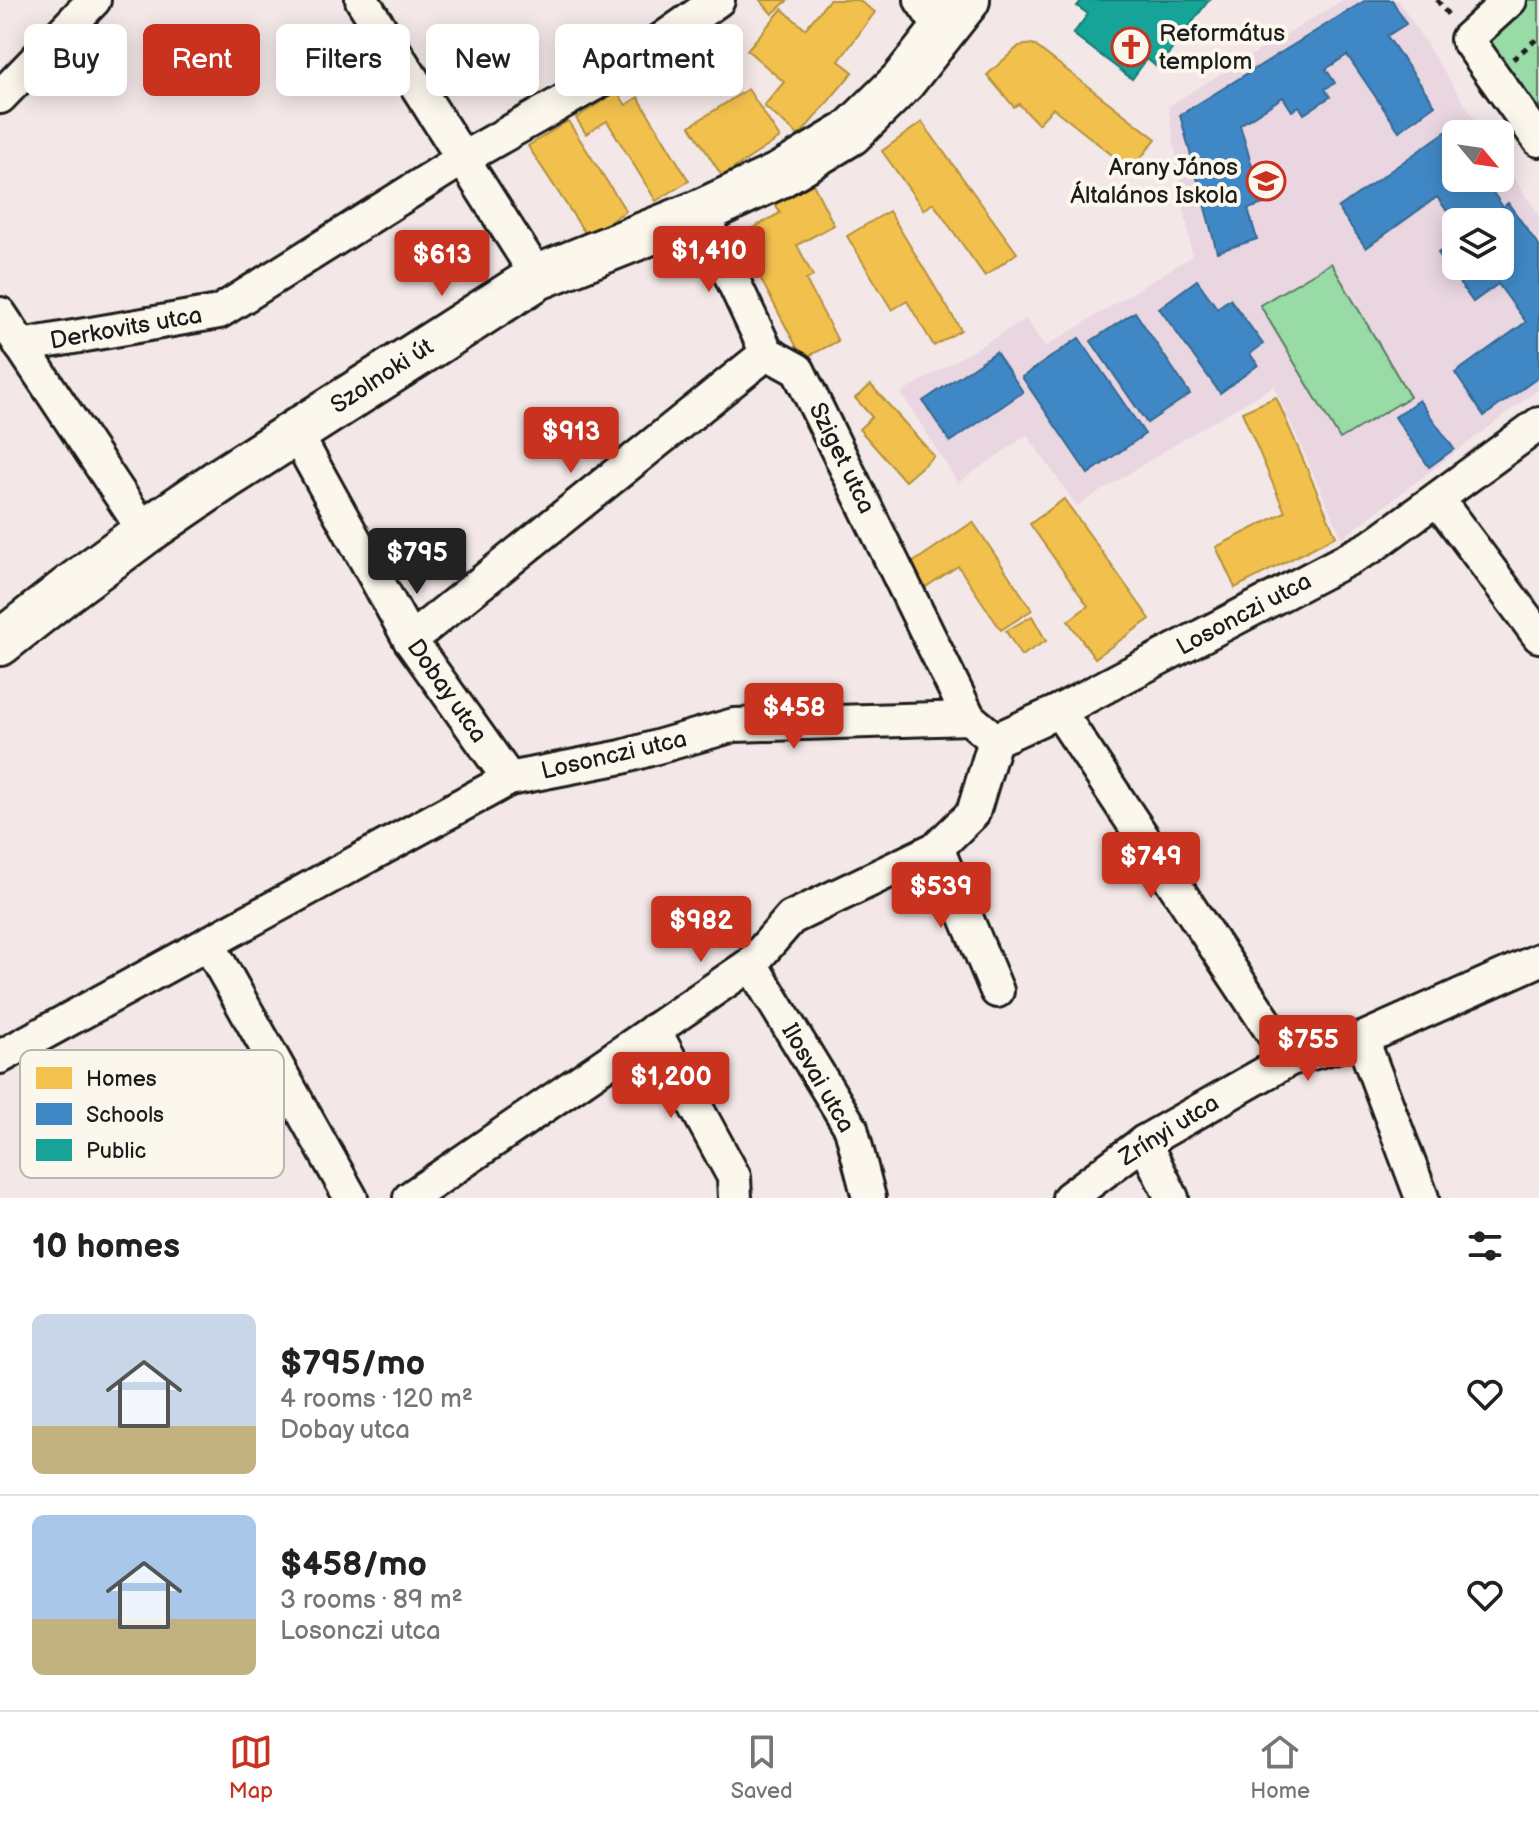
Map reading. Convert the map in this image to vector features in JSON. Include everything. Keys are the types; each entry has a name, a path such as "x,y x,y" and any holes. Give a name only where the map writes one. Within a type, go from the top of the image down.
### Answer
{"main road":[{"name":"Szolnoki út","path":"0,643 145,532 538,277 701,212 780,175 850,133 903,81 943,10"}],"street":[{"path":"0,97 94,0"},
{"path":"362,0 538,277"},
{"name":"Derkovits utca","path":"21,346 219,312 462,159 617,71 718,0"},
{"path":"1510,0 1467,39 1539,140"},
{"path":"410,640 767,353 701,212"},
{"path":"0,314 145,532"},
{"name":"Sziget utca","path":"767,353 798,370 969,718"},
{"name":"Losonczi utca","path":"995,740 1059,711 1371,547 1539,424"},
{"name":"Dobay utca","path":"295,432 410,640 509,779"},
{"path":"1438,500 1539,636"},
{"path":"1059,711 1290,1059"},
{"path":"410,1198 751,964 791,918 937,848 973,813 995,740 969,718"},
{"name":"Losonczi utca","path":"0,1057 509,779 622,757 734,725 969,718"},
{"path":"937,848 997,991"},
{"path":"208,943 268,1050"},
{"name":"Zrínyi utca","path":"1069,1198 1144,1142 1290,1059 1362,1039 1539,960"},
{"name":"Ilosvai utca","path":"751,964 851,1128 869,1198"},
{"path":"654,1030 734,1177 735,1198"},
{"path":"1362,1039 1422,1198"},
{"path":"284,1079 351,1198"},
{"path":"1144,1142 1172,1198"}],"shaded area":[{"path":"1343,0 1398,0 1475,120 1442,120 1442,192 1514,192 1514,178 1539,215 1539,389 1342,538 1274,386 1077,506 1027,435 958,483 901,393 1026,319 1045,347 1192,256 1168,106"}],"green space":[{"path":"1510,0 1539,0 1539,140 1467,39"},
{"path":"1331,263 1410,397 1340,439 1260,305"}],"building: Homes":[{"path":"760,0 788,0 772,14"},
{"path":"829,0 858,0 875,12 839,61 853,72 799,136 764,106 784,82 747,50 782,9 805,29"},
{"path":"1033,44 1156,139 1131,170 1053,108 1038,124 1019,104 1014,107 987,75 1019,46"},
{"path":"748,89 780,138 722,176 690,126 737,96 743,96"},
{"path":"611,96 620,96 626,105 638,97 689,181 656,201 607,121 586,134 576,118"},
{"path":"568,121 626,211 587,236 528,146"},
{"path":"922,122 1017,253 985,276 933,203 924,210 882,151"},
{"path":"813,184 834,225 797,245 813,276 806,280 838,341 803,359 738,236 780,213 775,204"},
{"path":"889,211 961,330 934,346 907,301 892,310 847,236"},
{"path":"871,385 934,456 905,481 859,429 872,417 855,398"},
{"path":"1276,397 1336,536 1235,588 1216,547 1285,512 1242,412"},
{"path":"1064,499 1150,619 1095,658 1068,621 1088,606 1030,524"},
{"path":"973,522 1032,610 1001,630 958,566 924,588 909,565"},
{"path":"1032,616 1046,641 1021,656 1006,631"}],"building: Schools":[{"path":"1366,0 1392,0 1406,24 1387,36 1435,105 1399,131 1347,55 1326,69 1335,83 1325,89 1330,97 1304,114 1299,106 1292,111 1283,97 1240,125 1263,204 1248,209 1257,239 1217,252 1180,115"},
{"path":"1442,134 1442,192 1493,192 1503,207 1508,203 1512,208 1445,208 1437,197 1366,248 1338,208"},
{"path":"1514,211 1539,246 1539,377 1484,416 1455,373 1526,322 1498,284 1473,302 1457,280 1514,280"},
{"path":"1197,280 1217,308 1230,299 1263,344 1250,354 1258,365 1220,393 1159,308"},
{"path":"1135,312 1190,394 1147,423 1091,341"},
{"path":"1079,338 1145,434 1088,474 1022,377"},
{"path":"996,352 1023,392 950,442 923,401"},
{"path":"1419,400 1454,449 1429,467 1395,417"}],"building: Public":[{"name":"Református templom","path":"1082,0 1209,0 1158,68 1147,59 1132,79 1073,34 1088,14 1077,6"}],"place":[{"name":"Református templom","path":"1131,47"},
{"name":"Arany János Általános Iskola","path":"1266,181"}]}
